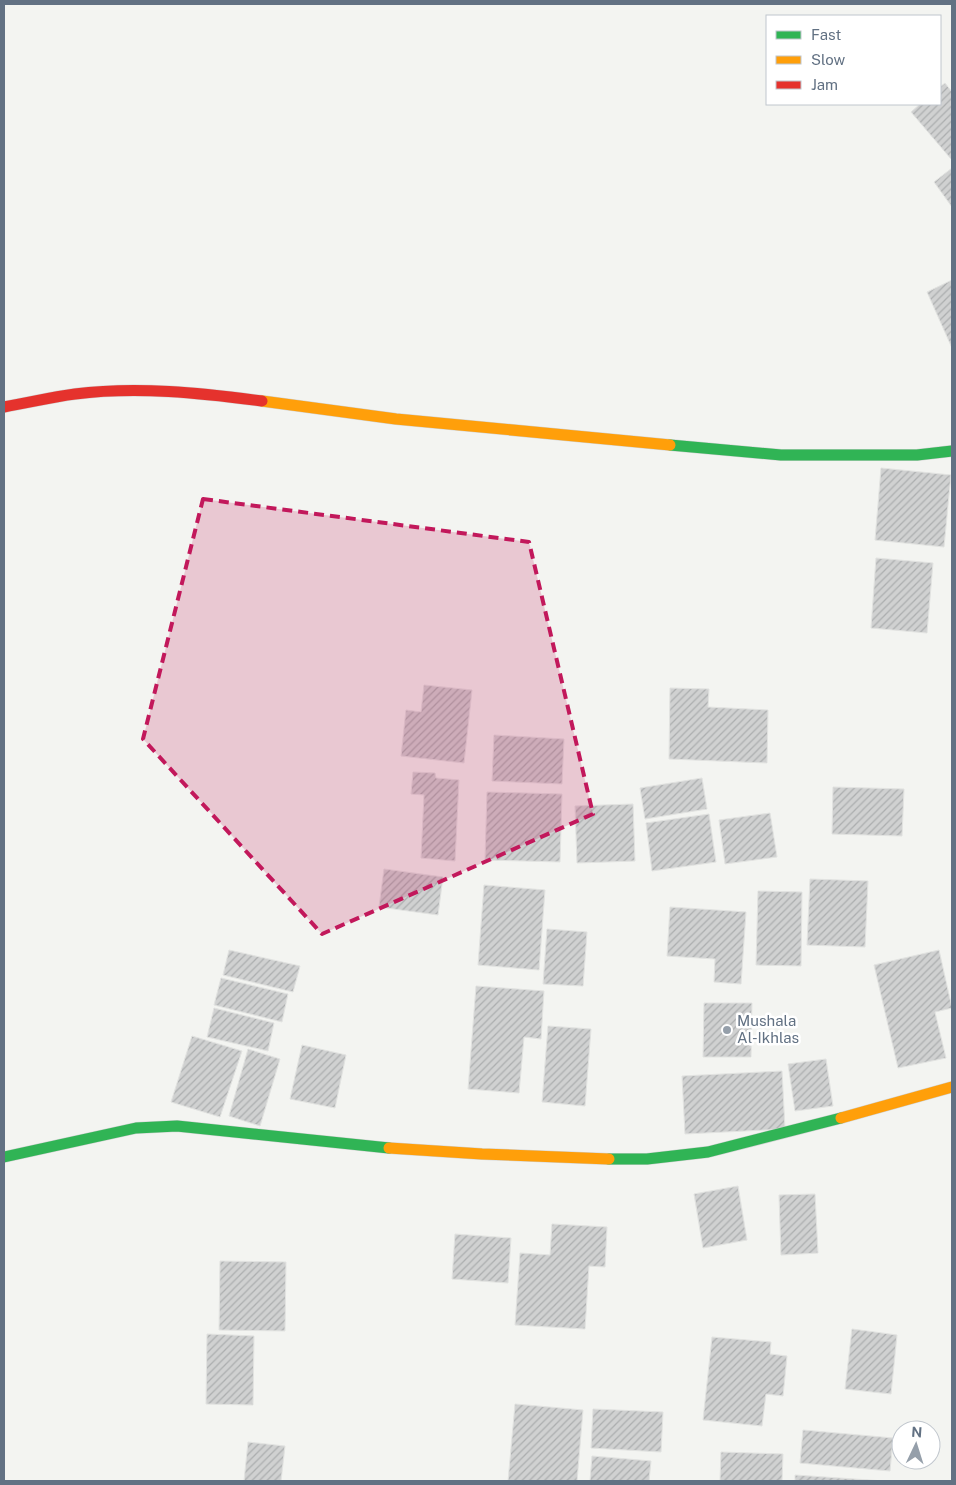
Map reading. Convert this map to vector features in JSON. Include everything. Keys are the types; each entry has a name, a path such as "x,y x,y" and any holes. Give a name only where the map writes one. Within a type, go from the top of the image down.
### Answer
{"street":[{"path":"4,407 76,394 160,391 252,400 396,419 762,453 855,456 917,455 952,451"},
{"path":"4,1157 136,1128 177,1126 392,1148 582,1159 647,1159 708,1152 771,1137 952,1087"}],"highlighted area":[{"path":"203,499 529,542 593,814 322,934 143,739"}],"building":[{"path":"945,83 952,92 951,159 911,112 919,105 941,105 941,86"},
{"path":"952,168 952,207 934,182"},
{"path":"952,280 952,348 927,292"},
{"path":"881,468 951,475 944,547 875,540"},
{"path":"876,558 933,563 927,633 871,628"},
{"path":"424,685 472,690 464,763 401,756 406,710 421,712"},
{"path":"670,688 709,689 708,707 768,710 767,763 669,759"},
{"path":"494,735 564,739 562,784 492,781"},
{"path":"413,772 435,773 436,778 459,780 455,861 421,858 424,795 411,794"},
{"path":"702,778 707,809 645,819 640,788"},
{"path":"833,787 904,789 902,836 832,834"},
{"path":"487,792 562,794 560,862 485,860"},
{"path":"633,804 635,861 577,863 575,806"},
{"path":"770,813 777,857 725,864 719,820"},
{"path":"709,814 716,862 652,871 646,823"},
{"path":"384,869 443,877 438,915 379,907"},
{"path":"810,879 868,881 865,947 807,945"},
{"path":"484,885 545,890 539,970 478,965"},
{"path":"758,891 802,892 801,966 756,965"},
{"path":"670,907 746,912 741,984 714,982 715,959 667,956"},
{"path":"547,929 587,932 583,986 543,984"},
{"path":"229,950 300,966 293,992 223,975"},
{"path":"939,950 952,1008 935,1012 946,1058 898,1068 874,965"},
{"path":"221,978 288,994 282,1022 214,1005"},
{"path":"476,986 544,991 541,1039 524,1037 519,1093 468,1089"},
{"name":"Mushala Al-Ikhlas","path":"704,1003 752,1003 751,1057 703,1057"},
{"path":"214,1008 274,1023 268,1051 207,1037"},
{"path":"548,1026 591,1029 585,1106 542,1102"},
{"path":"192,1036 242,1051 220,1117 171,1102"},
{"path":"302,1045 346,1055 335,1108 290,1099"},
{"path":"248,1049 280,1059 260,1126 229,1116"},
{"path":"826,1059 833,1106 795,1111 788,1064"},
{"path":"782,1071 785,1129 685,1134 682,1076"},
{"path":"738,1186 747,1240 703,1248 694,1194"},
{"path":"815,1194 818,1253 781,1255 779,1195"},
{"path":"552,1224 607,1227 605,1267 589,1266 585,1329 515,1325 520,1253 550,1255"},
{"path":"455,1234 511,1238 508,1283 452,1279"},
{"path":"220,1261 286,1262 285,1331 219,1330"},
{"path":"852,1329 897,1335 891,1394 845,1389"},
{"path":"207,1334 254,1336 253,1405 206,1404"},
{"path":"712,1337 771,1342 770,1354 787,1356 783,1396 766,1394 762,1426 703,1420"},
{"path":"515,1404 583,1410 577,1481 508,1481"},
{"path":"593,1409 663,1412 661,1452 591,1448"},
{"path":"803,1430 891,1438 890,1471 800,1463"},
{"path":"248,1442 285,1446 281,1481 244,1481"},
{"path":"721,1452 783,1454 782,1481 720,1481"},
{"path":"592,1456 651,1461 649,1481 590,1481"},
{"path":"795,1475 884,1481 795,1481"}],"traffic: fast":[{"path":"670,445 781,455 917,455 952,451"},
{"path":"609,1159 647,1159 708,1152 841,1118"},
{"path":"4,1157 136,1128 177,1126 389,1148"}],"traffic: slow":[{"path":"262,401 396,419 670,445"},
{"path":"841,1118 952,1087"},
{"path":"389,1148 609,1159"}],"traffic: jam":[{"path":"4,407 75,394 122,391 192,393 262,401"}],"place":[{"name":"Mushala Al-Ikhlas","path":"727,1030"}]}
